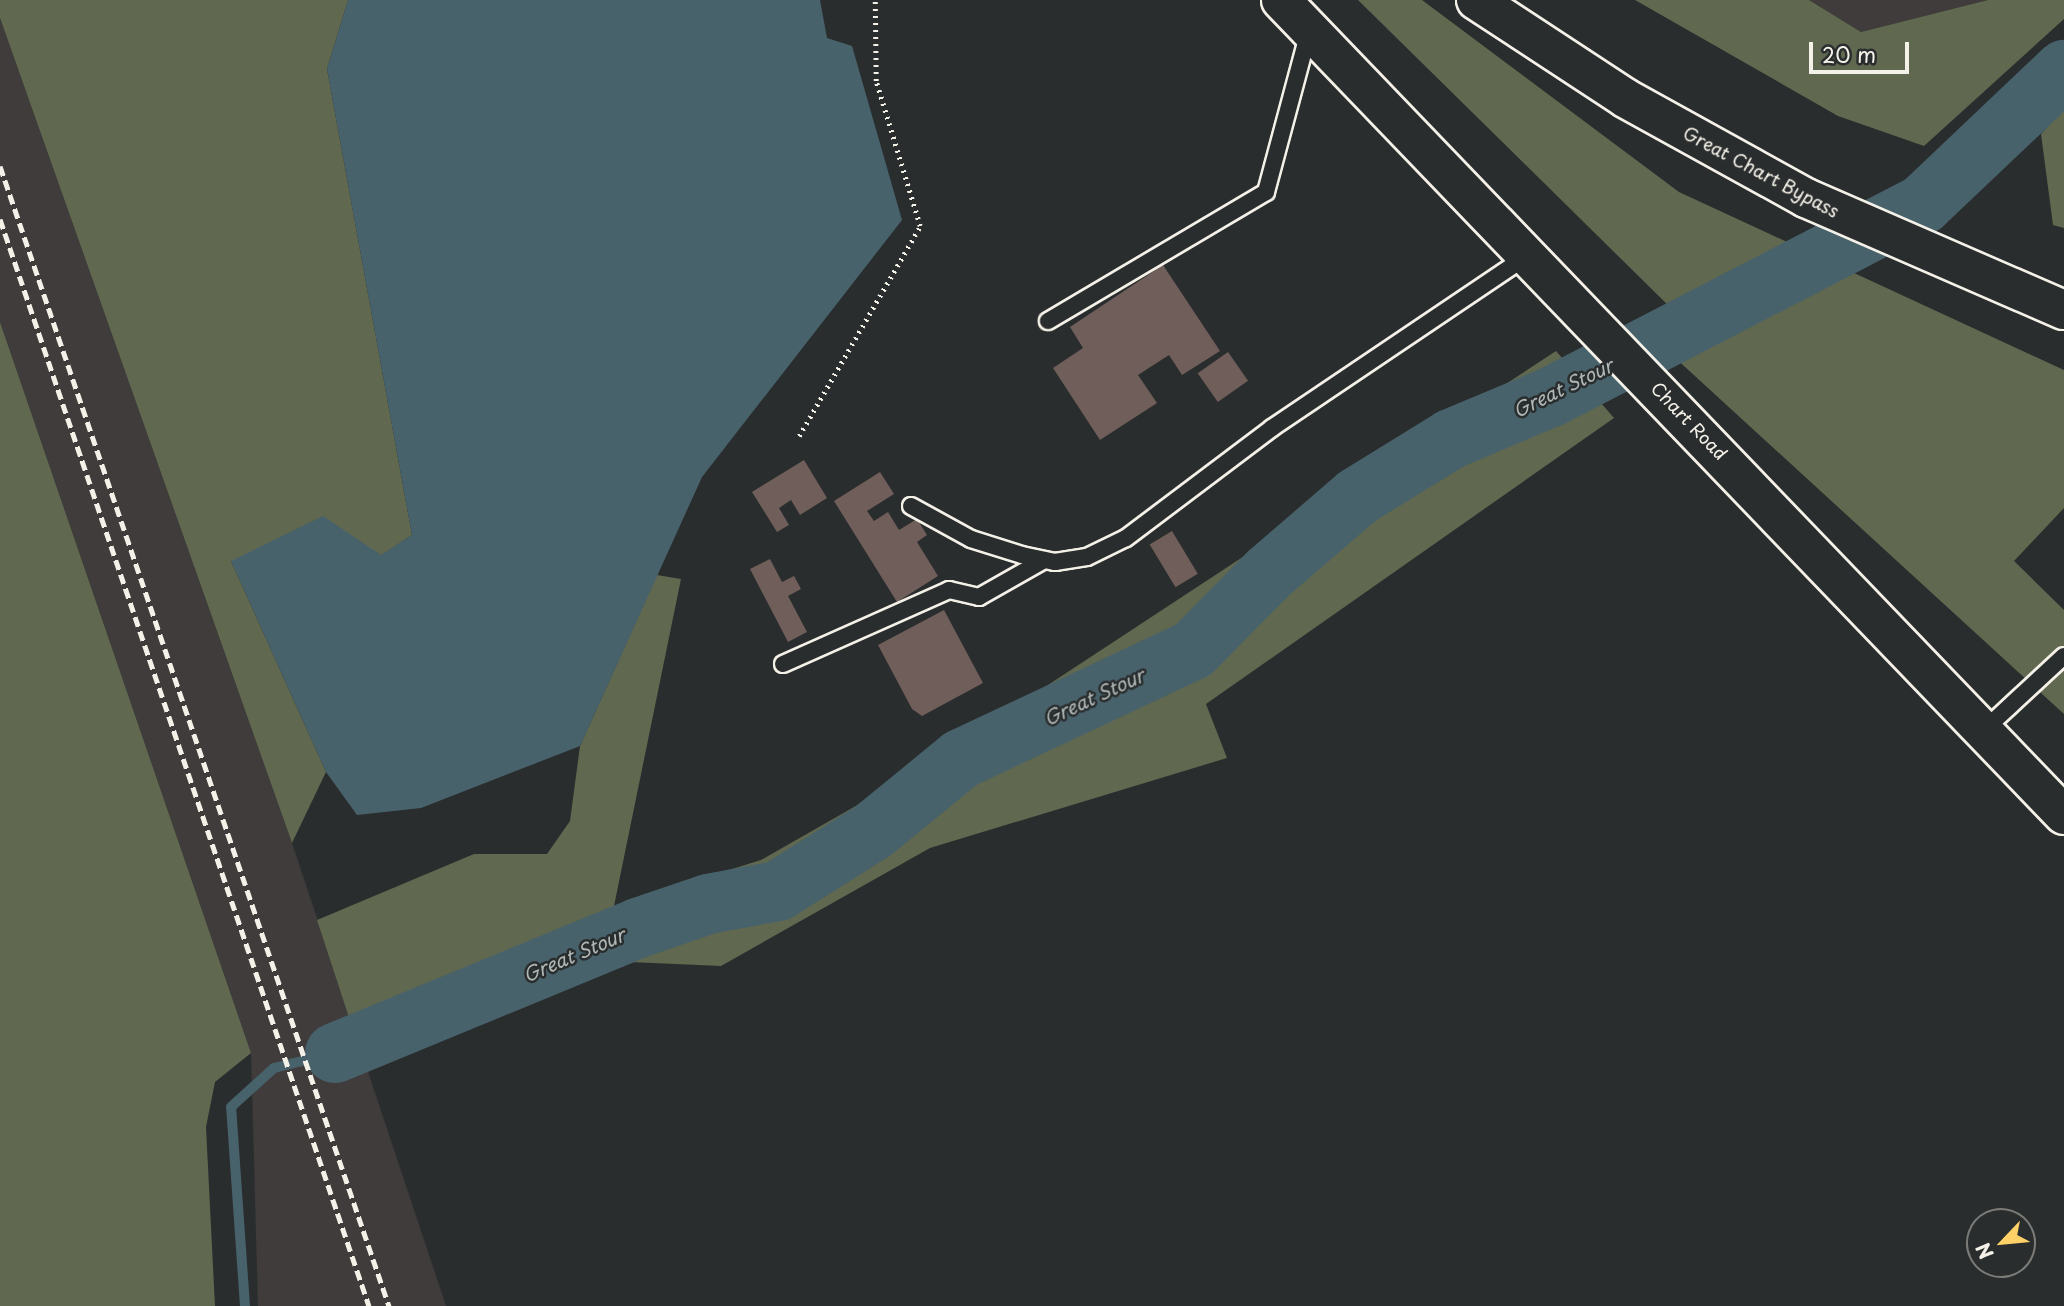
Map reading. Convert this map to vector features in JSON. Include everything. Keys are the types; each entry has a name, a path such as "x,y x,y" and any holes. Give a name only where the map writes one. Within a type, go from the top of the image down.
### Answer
{"street":[{"name":"Chart Road","path":"1281,0 1529,255 2064,815"},
{"name":"Great Chart Bypass","path":"1476,0 1625,98 1806,198 1927,254 2064,310"}],"lane":[{"path":"1048,321 1266,192 1309,29"},
{"path":"911,506 971,539 1044,560 1087,557 1126,538 1272,428 1529,255"},
{"path":"783,664 948,590 979,597 1044,560"},
{"path":"1984,730 2064,656"}],"path":[{"path":"799,436 920,226 876,81 876,0"}],"shaded area":[{"path":"1809,0 1988,0 1861,32"},
{"path":"0,18 292,843 446,1306 258,1306 251,1053 0,322"}],"green space":[{"path":"0,0 348,0 327,69 412,535 382,555 231,561 326,772 292,843 0,18"},
{"path":"1358,0 1422,0 1679,192 2064,370 2064,508 2014,561 2064,610 2064,714 1672,355 1674,311"},
{"path":"1635,0 1809,0 1861,32 1988,0 2064,0 2064,19 1924,146 1838,116"},
{"path":"2064,109 2064,228 2053,225 2041,134"},
{"path":"0,322 251,1053 215,1082 206,1127 215,1306 0,1306"},
{"path":"1556,351 1614,418 1206,704 1227,758 930,848 721,966 607,961 363,1060 317,920 474,854 547,854 570,821 580,746 657,575 681,579 614,906 761,860 917,771"}],"water":[{"path":"348,0 820,0 827,38 852,46 902,220 702,477 580,746 421,808 357,815 326,772 231,561 323,516 381,555 412,535 327,69"}],"building":[{"path":"1163,265 1220,351 1182,375 1169,355 1138,375 1157,403 1100,440 1053,368 1083,348 1070,327"},
{"path":"1228,352 1248,381 1218,402 1198,373"},
{"path":"804,460 827,498 800,515 791,500 779,508 789,525 777,532 752,492"},
{"path":"880,472 894,494 867,511 874,521 888,512 899,530 917,519 927,535 917,542 938,576 897,602 834,501"},
{"path":"1172,531 1198,574 1175,587 1150,544"},
{"path":"770,559 782,582 794,576 801,589 788,596 807,632 788,642 750,569"},
{"path":"944,610 983,683 922,716 912,709 878,645"}],"waterway":[{"name":"Great Stour","path":"335,1053 638,928 708,904 778,891 873,831 961,759 1193,650 1269,573 1357,497 1451,439 1551,397 1923,204 2064,70"},
{"name":"Great Stour","path":"245,1306 231,1107 274,1068 335,1053"}],"railway":[{"path":"0,166 389,1306"},
{"path":"0,219 369,1306"}]}
